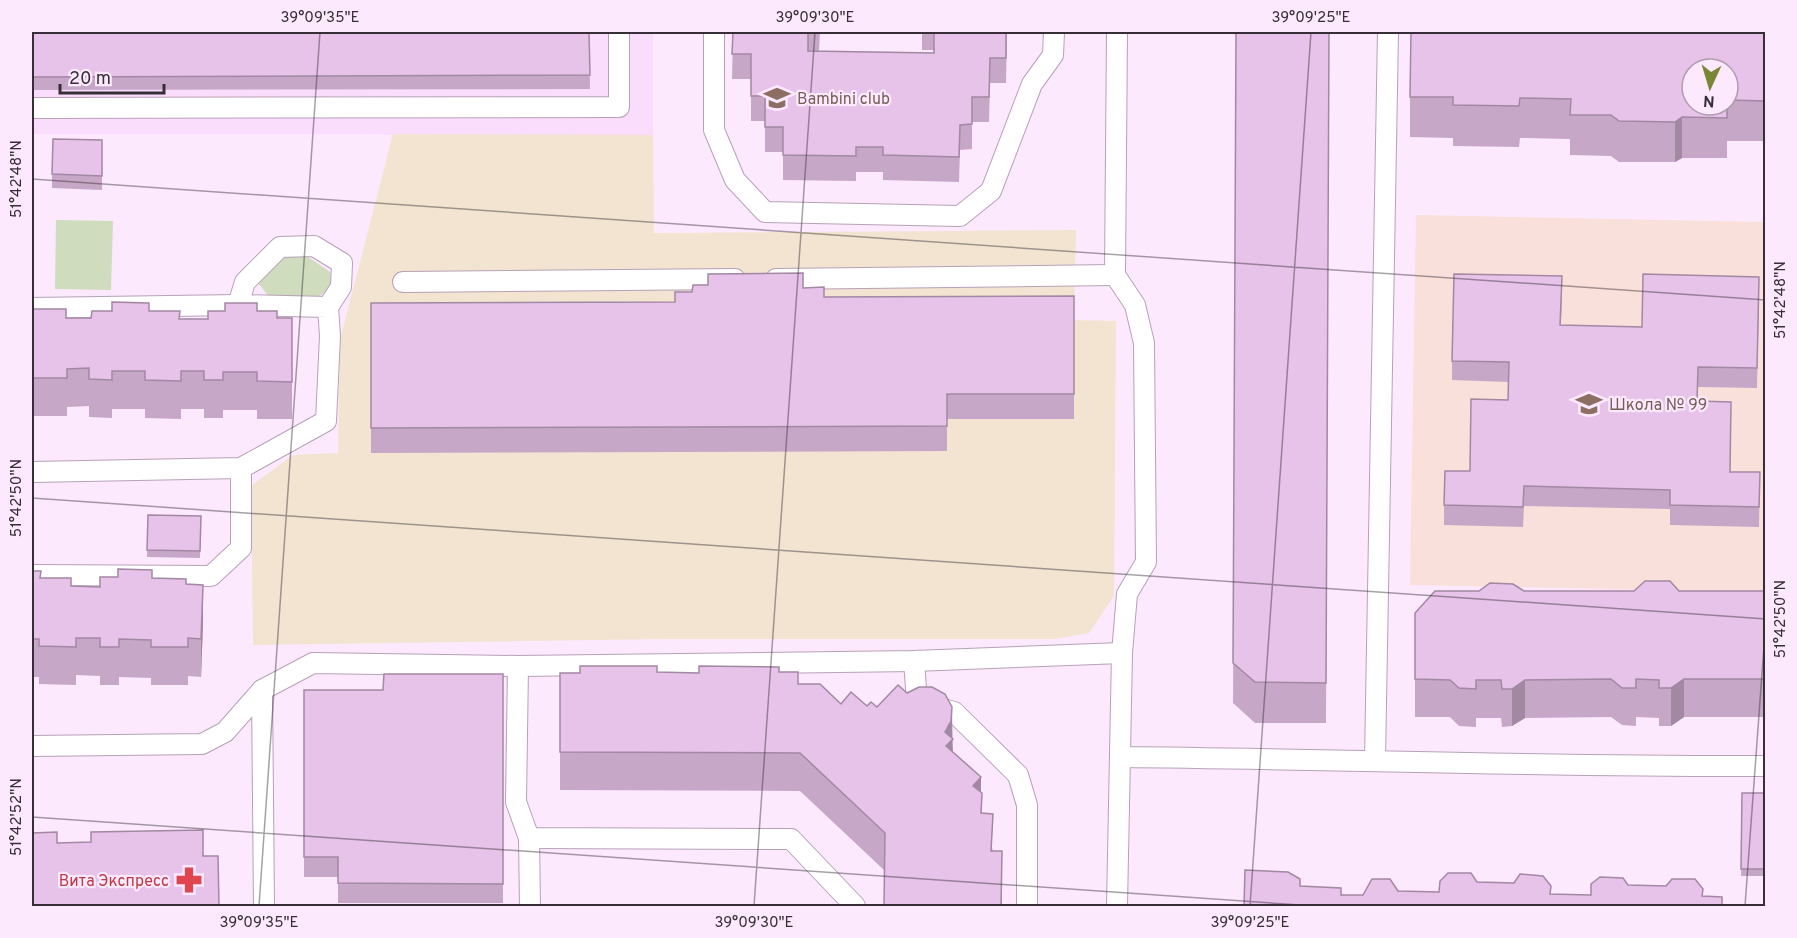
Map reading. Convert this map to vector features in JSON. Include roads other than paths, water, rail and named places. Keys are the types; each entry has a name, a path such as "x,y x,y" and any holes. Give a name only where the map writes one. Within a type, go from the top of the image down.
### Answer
{"lane":[{"path":"32,108 619,107 619,32"},
{"path":"714,32 714,130 735,180 765,212 960,216 991,191 1032,84 1053,55 1053,32"},
{"path":"1117,32 1115,275 1135,305 1144,343 1146,562 1127,594 1122,653 1117,906"},
{"path":"1375,759 1388,32"},
{"path":"32,472 241,468 326,421 328,307 341,287 342,263 314,246 280,247 245,282 238,305"},
{"path":"403,282 1115,275"},
{"path":"32,308 238,305 328,307"},
{"path":"32,575 211,576 241,548 241,468"},
{"path":"32,746 202,744 225,732 262,690 313,663 518,666 914,660 1122,653"},
{"path":"914,660 917,702 954,712 1018,775 1027,804 1027,906"},
{"path":"518,666 516,802 529,838 530,906"},
{"path":"262,690 264,906"},
{"path":"1120,757 1375,759 1509,765 1766,766"},
{"path":"529,838 791,838 855,906"}],"place":[{"name":"Bambini club","path":"777,98"},
{"name":"Школа № 99","path":"1589,404"},
{"name":"Вита Экспресс","path":"189,880"}]}
